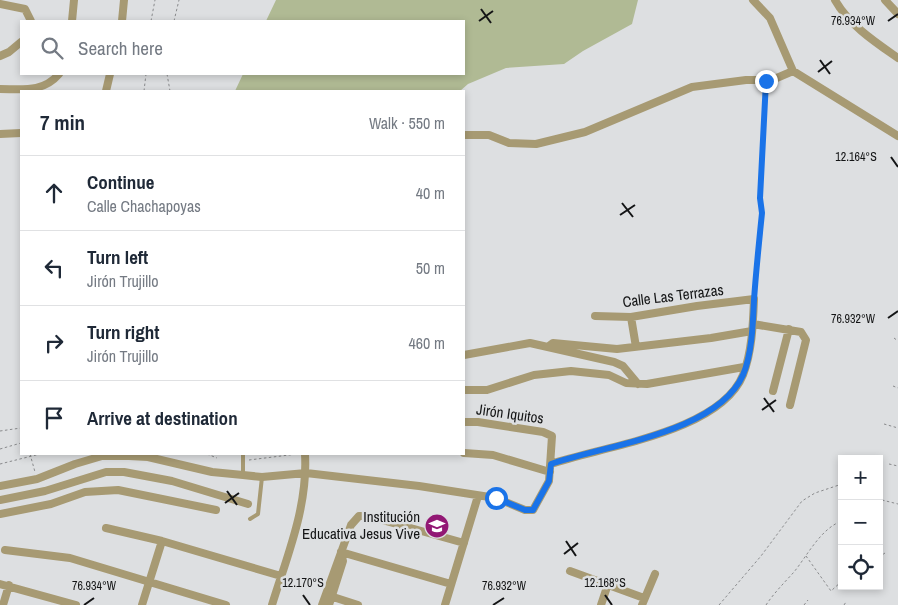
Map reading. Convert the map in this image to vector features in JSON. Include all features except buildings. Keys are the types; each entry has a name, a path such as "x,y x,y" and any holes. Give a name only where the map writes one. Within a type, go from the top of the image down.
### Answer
{"street":[{"path":"72,20 74,0"},
{"path":"122,20 124,0"},
{"path":"753,0 770,18 793,71 898,136"},
{"path":"835,0 842,12 872,40 898,58"},
{"path":"885,0 898,14"},
{"path":"0,4 12,2 25,9 30,18"},
{"path":"0,56 9,52 20,43"},
{"path":"465,135 489,135 509,143 536,144 585,132 692,87 746,80 766,81 793,71"},
{"path":"0,89 33,89 45,86 58,75"},
{"path":"106,90 110,75"},
{"path":"0,134 20,133"},
{"path":"465,453 493,455 551,468 694,421 709,412 730,393 742,375 752,327 754,300"},
{"name":"Calle Las Terrazas","path":"595,316 631,317 697,306 754,300"},
{"path":"631,317 636,347"},
{"path":"549,346 553,343 617,349 712,338 752,327 788,329 801,332 806,340 790,405"},
{"path":"772,391 788,329"},
{"path":"465,354 514,344 530,343 549,346 614,362 623,366 638,384"},
{"path":"465,390 486,390 534,375 571,371 609,375 626,383 647,384 744,367"},
{"name":"Jirón Iquitos","path":"465,422 478,422 543,432 552,436 551,468"},
{"path":"272,605 299,523 306,474 305,455"},
{"path":"0,486 38,479 74,464 102,456 148,457 212,472 262,477 306,474 419,486 496,498 525,510 533,510 549,481 551,468"},
{"path":"0,500 45,491 106,472 124,472 172,481 248,504"},
{"path":"0,514 51,504 85,492 104,490 118,490 216,510"},
{"path":"445,605 478,496"},
{"path":"322,605 328,596 343,561 341,552 350,525 354,520 362,516 464,543"},
{"path":"106,528 162,540 281,576"},
{"path":"142,605 162,540"},
{"path":"5,550 70,558 150,580 226,605"},
{"path":"341,552 451,584"},
{"path":"570,571 608,584 643,601 655,574"},
{"path":"0,584 76,605"},
{"path":"601,605 608,584"},
{"path":"3,605 9,586"},
{"path":"328,596 329,605"},
{"path":"328,596 358,605"}],"lane":[{"path":"243,455 243,475"},
{"path":"250,519 258,514 262,477"}],"path":[{"path":"151,20 155,0"},
{"path":"174,20 179,0"},
{"path":"144,90 146,75"},
{"path":"167,75 170,90"},
{"path":"754,300 762,213 760,198 766,81"},
{"path":"894,338 898,341"},
{"path":"893,386 898,388"},
{"path":"884,424 898,428"},
{"path":"0,431 20,428"},
{"path":"0,449 20,443"},
{"path":"0,464 10,464 37,455"},
{"path":"209,455 217,458"},
{"path":"242,461 290,455"},
{"path":"889,464 898,466"},
{"path":"719,605 761,556 802,501 814,492 838,485"},
{"path":"883,500 898,504"},
{"path":"766,605 828,529 838,523"},
{"path":"806,555 831,590 838,584"},
{"path":"804,605 808,600"}],"green space":[{"path":"276,0 638,0 632,24 583,51 564,64 506,68 468,84 461,90 235,90 243,75 465,75 465,20 266,20"}],"place":[{"name":"Institución Educativa Jesus Vive","path":"437,526"}],"route":[{"path":"496,498 525,510 533,510 549,481 551,464 570,457 657,434 694,421 709,412 730,393 742,375 752,331 762,213 760,198 766,81"}]}
